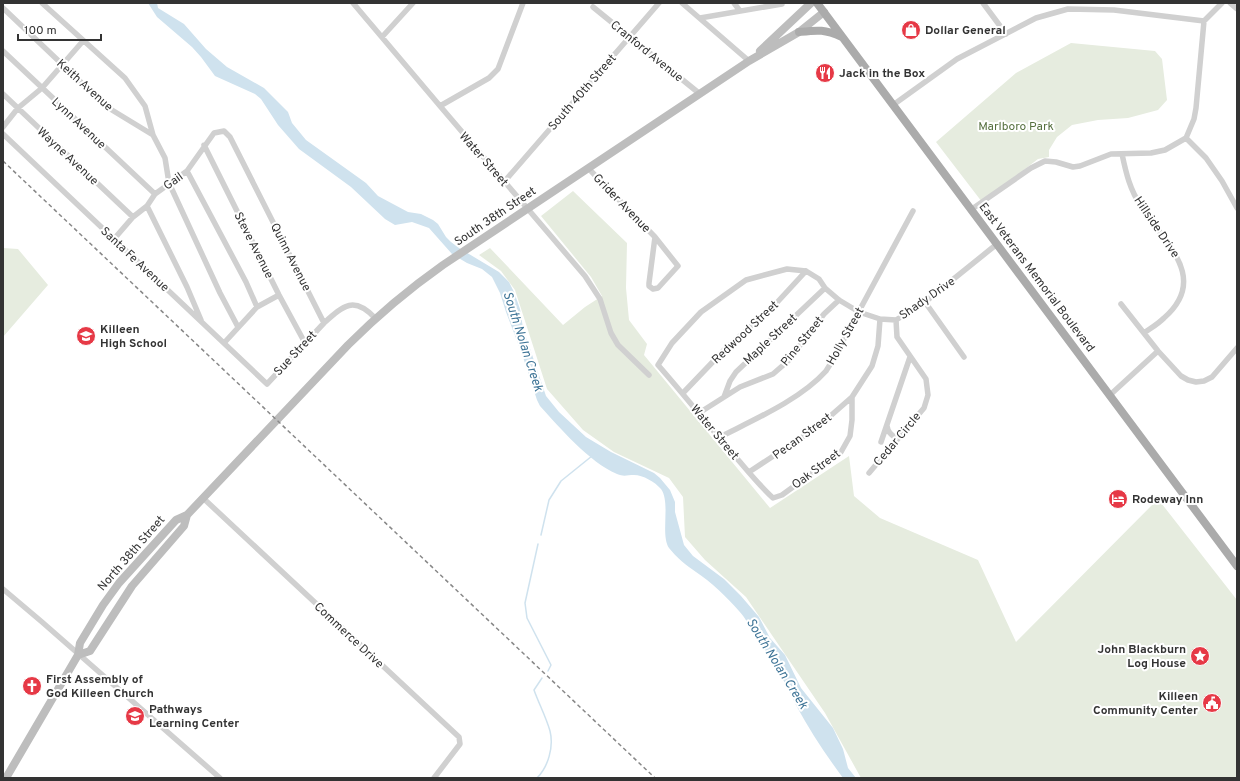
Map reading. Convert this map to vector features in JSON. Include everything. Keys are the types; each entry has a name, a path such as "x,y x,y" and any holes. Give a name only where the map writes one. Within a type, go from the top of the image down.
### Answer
{"main road":[{"name":"South 38th Street","path":"749,62 811,3"},
{"name":"East Veterans Memorial Boulevard","path":"817,3 1237,566"},
{"name":"South 38th Street","path":"278,419 376,318 443,265 700,94 799,32 824,12"},
{"path":"799,32 819,30 829,31 843,38"},
{"name":"North 38th Street","path":"6,778 78,655 80,643 103,605 126,574 176,520 187,515 278,419"},
{"name":"North 38th Street","path":"78,655 90,651 135,582 184,526 187,515"},
{"path":"126,574 135,582"}],"street":[{"path":"42,3 125,78 145,106 153,135 165,158 169,183 220,293 238,326"},
{"name":"Water Street","path":"354,3 590,282 600,299 611,333 618,345 649,375"},
{"path":"382,37 413,3"},
{"path":"440,106 489,78 498,69 522,5 515,3"},
{"name":"South 40th Street","path":"504,182 659,3"},
{"path":"682,3 749,62"},
{"path":"734,3 740,11"},
{"path":"983,3 1006,34"},
{"path":"972,209 1031,168 1045,161 1056,162 1073,167 1080,166 1111,154 1151,153 1165,150 1186,138 1194,119 1196,108 1204,21 1222,3"},
{"path":"1230,3 1237,9"},
{"path":"700,18 782,4"},
{"name":"Keith Avenue","path":"3,8 62,66 107,107 153,135"},
{"name":"Cranford Avenue","path":"593,8 700,94"},
{"path":"893,105 957,59 1036,18 1068,9 1114,10 1204,21"},
{"path":"3,127 18,108 42,88 83,41"},
{"name":"Lynn Avenue","path":"3,51 155,194"},
{"name":"Wayne Avenue","path":"3,94 133,217"},
{"name":"Gail","path":"114,239 133,217 147,206 155,194 187,171 204,145 214,133 224,131 230,137"},
{"name":"Santa Fe Avenue","path":"3,134 267,384"},
{"name":"Quinn Avenue","path":"230,137 324,323"},
{"path":"1186,138 1206,158 1222,181 1237,208"},
{"name":"Steve Avenue","path":"204,145 279,295 305,343"},
{"name":"Hillside Drive","path":"1122,154 1132,192 1180,260 1184,275 1183,291 1175,306 1164,318 1144,333"},
{"name":"Grider Avenue","path":"588,168 655,237 678,266 658,288 653,289 649,286 649,283 655,237"},
{"path":"187,171 246,282 257,307"},
{"path":"147,206 187,287 202,322"},
{"name":"Holly Street","path":"718,438 770,411 804,390 826,370 913,211"},
{"name":"Shady Drive","path":"658,365 672,343 701,312 746,280 787,269 806,272 819,279 825,288 839,300 859,312 880,319 896,320 925,302 998,244"},
{"name":"Redwood Street","path":"683,393 727,347 771,308 806,272"},
{"name":"Maple Street","path":"724,397 730,380 736,372 825,288"},
{"path":"224,343 257,307 279,295"},
{"name":"Pine Street","path":"699,413 740,387 773,374 788,361 824,314 839,300"},
{"path":"925,302 964,356"},
{"path":"1121,304 1158,351 1181,376 1188,380 1196,382 1204,381 1212,377 1237,348"},
{"path":"324,323 338,310 350,305 359,306 367,310 376,318"},
{"path":"852,397 872,366 878,346 880,319"},
{"name":"Cedar Circle","path":"869,473 924,408 928,395 926,379 897,337 896,320"},
{"name":"Sue Street","path":"267,384 324,323"},
{"path":"1110,395 1158,351"},
{"path":"881,442 910,357"},
{"name":"Water Street","path":"658,365 761,488 773,498"},
{"name":"Pecan Street","path":"749,472 819,426 852,397"},
{"name":"Oak Street","path":"773,498 782,495 841,452 850,436 852,397"},
{"path":"887,424 888,431 897,439"},
{"name":"Commerce Drive","path":"203,498 459,737 460,744 434,778"},
{"path":"3,589 220,778"}],"green space":[{"name":"Marlboro Park","path":"1071,43 1155,51 1162,59 1167,100 1158,110 1128,118 1098,120 1072,125 1057,137 1049,150 1049,157 1038,159 982,202 936,142 1016,73"},
{"path":"573,191 627,243 626,288 629,320 647,344 644,355 770,508 849,456 854,496 880,518 978,560 1016,642 1158,499 1237,600 1237,778 861,778 825,713 746,597 705,560 685,537 683,497 669,478 614,452 583,430 547,389 515,290 501,271 479,255 490,248 563,325 585,307 602,296 591,277 541,216"},
{"path":"3,248 18,249 48,285 3,337"}],"water":[{"name":"South Nolan Creek","path":"148,3 157,3 158,8 184,24 206,49 227,67 264,88 288,112 292,123 306,140 366,183 378,196 408,212 421,214 433,220 438,224 451,242 499,272 509,282 520,309 523,328 546,396 559,412 586,437 611,452 654,473 670,490 675,502 675,512 684,545 693,556 724,579 759,617 770,638 785,655 801,688 833,728 843,749 848,768 856,778 843,778 830,761 802,716 775,665 741,613 719,590 689,567 669,548 665,535 665,502 661,489 652,481 637,475 624,476 606,469 576,444 540,406 500,293 492,277 482,269 467,263 452,254 429,228 412,222 395,225 385,219 351,187 299,149 278,125 261,99 255,94 215,76 192,47 157,17"}],"waterway":[{"path":"541,535 549,500 561,481 592,456"},
{"path":"538,544 525,603 527,618 551,665 548,671"},
{"path":"537,778 547,763 551,750 550,731 534,690 542,678"}],"railway":[{"path":"3,161 655,778"}],"place":[{"name":"Dollar General","path":"911,30"},
{"name":"Jack in the Box","path":"825,73"},
{"name":"Killeen High School","path":"86,336"},
{"name":"Rodeway Inn","path":"1118,499"},
{"name":"John Blackburn Log House","path":"1200,656"},
{"name":"First Assembly of God Killeen Church","path":"32,686"},
{"name":"Killeen Community Center","path":"1212,703"},
{"name":"Pathways Learning Center","path":"135,716"}]}
